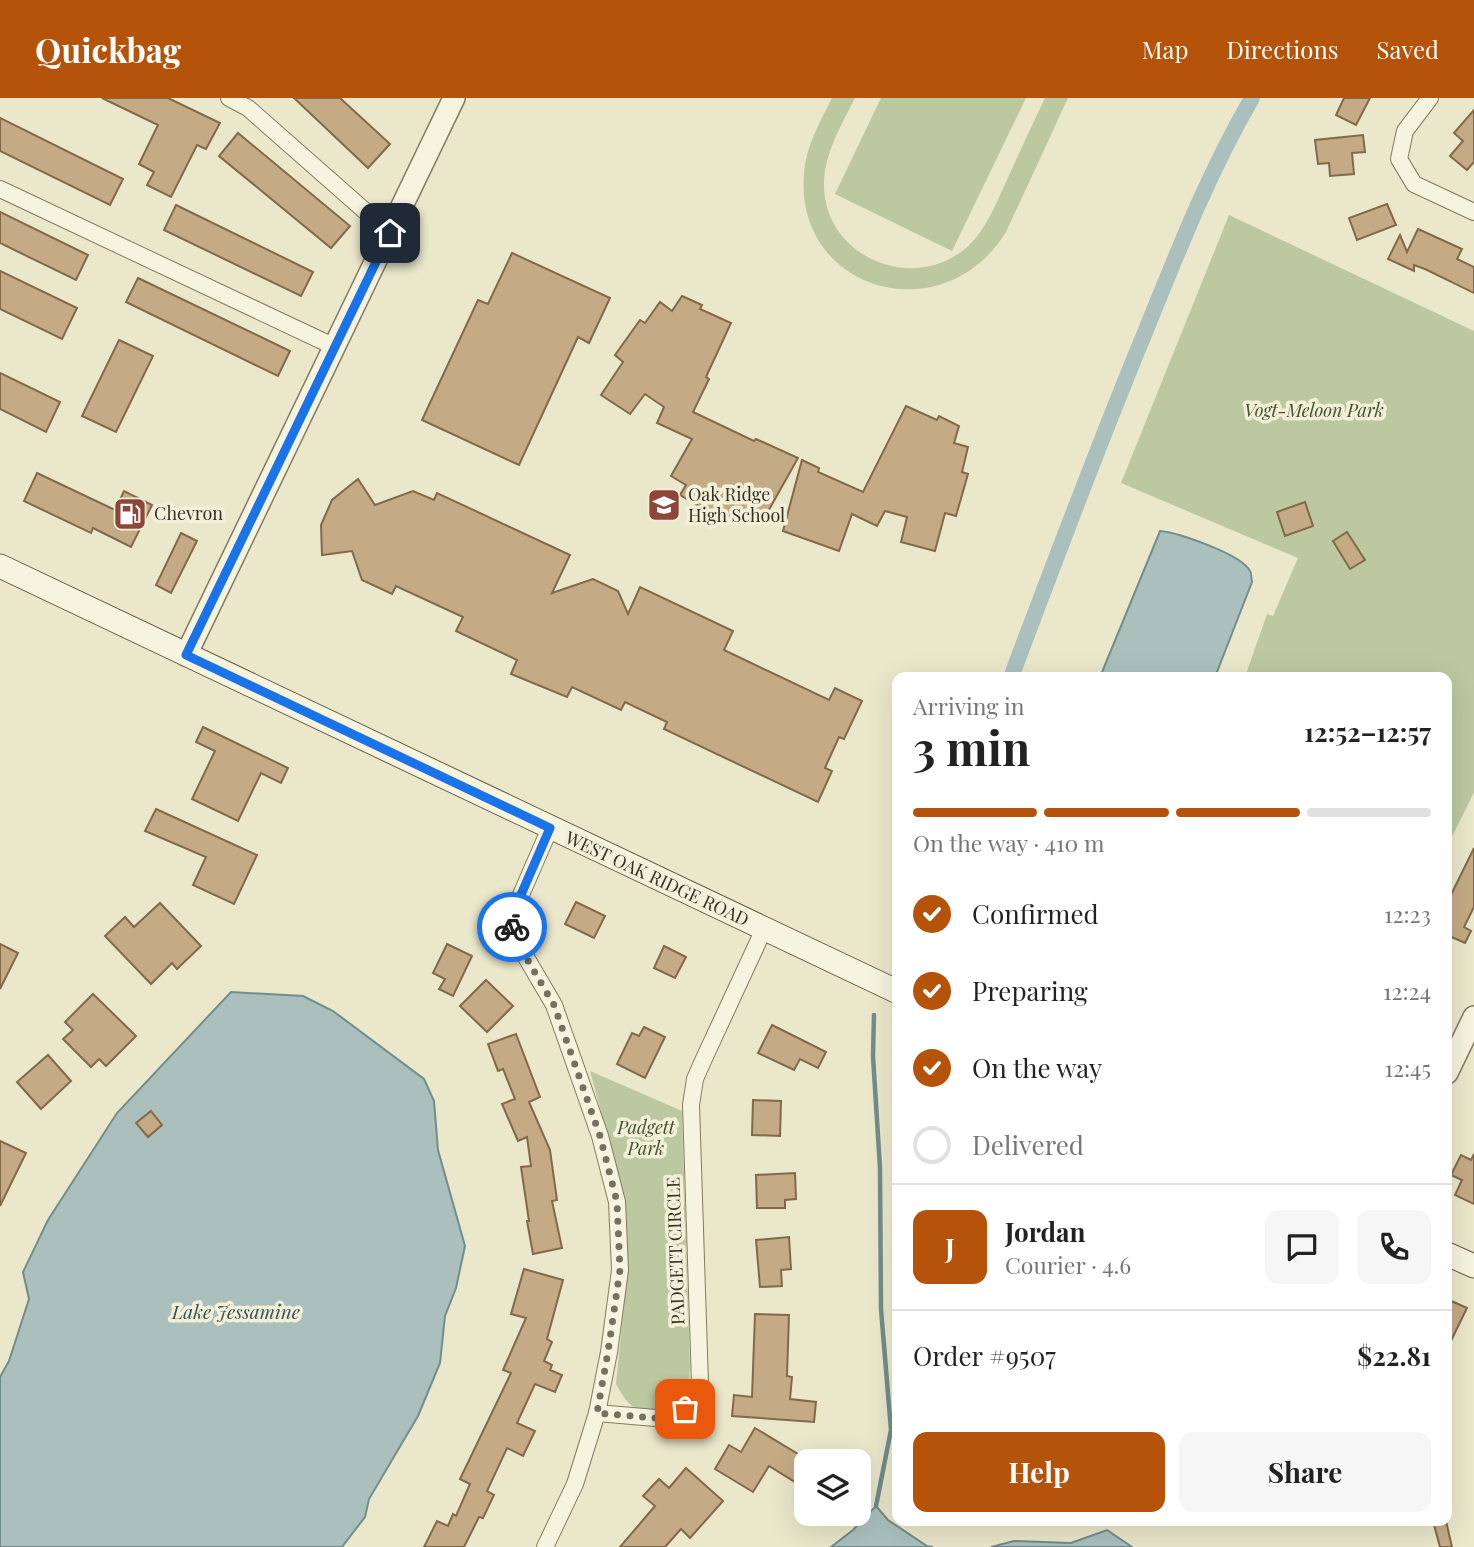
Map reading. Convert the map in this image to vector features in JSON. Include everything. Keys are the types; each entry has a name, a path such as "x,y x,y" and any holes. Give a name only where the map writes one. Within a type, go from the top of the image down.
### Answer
{"main road":[{"name":"WEST OAK RIDGE ROAD","path":"0,566 892,989"},
{"path":"1452,1256 1474,1266"}],"street":[{"path":"229,98 248,108 390,233"},
{"path":"186,655 454,98"},
{"path":"1430,98 1405,131 1399,159 1415,184 1474,212"},
{"path":"0,189 335,347"},
{"path":"545,1547 575,1484 597,1413 620,1270 617,1202 600,1136 554,1005 520,947 510,920 550,828"},
{"name":"PADGETT CIRCLE","path":"597,1413 667,1419 685,1409 700,1384 691,1105 695,1079 764,929"},
{"path":"1452,1063 1474,1017"}],"green space":[{"path":"832,98 855,98 826,164 824,188 829,213 840,233 856,250 876,261 899,267 922,267 945,261 973,241 985,225 1045,98 1068,98 1006,232 979,264 946,282 912,289 878,285 847,270 822,246 807,214 805,163 814,134"},
{"path":"881,98 1026,98 952,251 835,194"},
{"name":"Vogt-Meloon Park","path":"1229,215 1474,331 1474,792 1452,837 1452,672 1247,672 1267,614 1273,616 1298,558 1121,483"},
{"name":"Padgett Park","path":"590,1071 682,1111 690,1368 688,1385 682,1396 672,1405 659,1410 645,1411 634,1407 625,1399 616,1384 628,1263 606,1130"}],"water":[{"path":"1160,531 1223,551 1244,564 1251,572 1252,582 1217,672 1102,672"},
{"name":"Lake Jessamine","path":"231,992 303,996 333,1011 424,1079 434,1101 438,1150 465,1246 456,1288 445,1316 440,1363 418,1416 369,1499 365,1517 342,1547 0,1547 0,1377 9,1361 29,1299 23,1272 48,1220 117,1113"},
{"path":"876,1506 892,1526 897,1526 927,1546 933,1547 831,1547 857,1526 871,1526 871,1511"},
{"path":"1107,1530 1132,1547 991,1547 1014,1541 1071,1543"}],"building":[{"path":"102,98 168,98 220,123 206,149 197,145 171,197 147,185 154,172 139,164 158,125"},
{"path":"294,98 340,98 390,144 368,168"},
{"path":"1344,98 1370,98 1356,125 1336,115"},
{"path":"1474,110 1474,162 1467,170 1450,156 1463,141 1454,133"},
{"path":"0,118 123,179 110,205 0,151"},
{"path":"238,133 350,226 331,248 219,156"},
{"path":"1363,135 1365,152 1352,153 1354,174 1330,176 1329,163 1318,164 1315,140"},
{"path":"1387,204 1396,225 1357,240 1349,218"},
{"path":"176,205 313,272 301,296 164,230"},
{"path":"0,212 88,255 76,280 0,243"},
{"path":"1418,229 1462,249 1457,259 1474,267 1474,293 1425,269 1414,265 1414,271 1388,259 1400,235 1407,252"},
{"path":"512,253 610,298 589,343 578,337 519,465 422,420 478,300 488,304"},
{"path":"0,271 77,308 62,339 0,309"},
{"path":"138,278 290,351 278,376 126,302"},
{"path":"682,296 702,305 700,309 731,323 693,412 798,458 761,524 746,514 740,523 717,509 714,515 680,495 686,485 671,476 692,439 657,423 664,407 645,394 630,414 601,395 623,362 615,355 640,320 645,323 660,302 672,311"},
{"path":"119,340 153,356 116,432 82,416"},
{"path":"0,373 60,402 46,432 0,409"},
{"path":"906,406 937,420 939,416 959,426 954,443 968,447 962,472 968,474 956,516 945,513 935,551 901,542 907,517 885,511 877,526 852,514 839,551 783,531 802,460 819,468 818,472 863,492"},
{"path":"37,473 115,510 124,491 152,505 131,547 93,528 91,533 24,501"},
{"path":"358,479 375,505 413,491 434,500 437,493 570,555 552,593 593,579 618,591 628,614 640,587 733,631 724,650 829,700 835,688 862,701 844,739 839,737 825,768 832,771 818,802 664,729 667,722 625,702 621,710 572,687 567,697 511,674 517,660 456,631 463,617 396,586 392,594 362,580 352,551 322,555 321,525 332,500"},
{"path":"1305,502 1313,526 1285,536 1277,512"},
{"path":"1347,532 1365,560 1350,569 1333,541"},
{"path":"181,533 197,541 171,593 156,585"},
{"path":"203,727 288,768 281,783 261,773 238,821 192,799 215,751 196,742"},
{"path":"156,809 257,855 234,904 193,885 206,857 145,831"},
{"path":"1474,848 1474,907 1464,927 1471,931 1465,943 1452,937 1452,893"},
{"path":"576,902 605,916 594,938 565,924"},
{"path":"160,903 201,946 177,969 172,963 151,984 105,936 125,917 134,927"},
{"path":"0,944 18,953 0,989"},
{"path":"447,944 472,956 453,996 439,989 445,979 433,973"},
{"path":"664,946 686,957 675,978 654,968"},
{"path":"486,980 513,1006 487,1032 460,1006"},
{"path":"93,994 136,1036 106,1066 99,1059 91,1067 63,1039 73,1030 65,1022"},
{"path":"772,1025 826,1052 818,1068 800,1059 794,1070 758,1053"},
{"path":"644,1027 665,1037 645,1078 617,1064 632,1033 639,1036"},
{"path":"516,1034 540,1097 529,1102 550,1150 557,1200 552,1201 562,1248 533,1254 521,1167 531,1166 527,1137 518,1141 502,1104 515,1099 503,1069 498,1071 488,1044"},
{"path":"48,1055 71,1081 41,1109 17,1082"},
{"path":"753,1100 781,1101 780,1136 752,1135"},
{"path":"151,1111 162,1125 148,1137 136,1123"},
{"path":"0,1141 26,1153 0,1206"},
{"path":"1474,1154 1474,1204 1455,1195 1462,1180 1452,1175 1461,1155 1471,1160"},
{"path":"795,1173 796,1199 785,1200 785,1208 757,1208 756,1175"},
{"path":"789,1237 791,1269 781,1270 782,1286 760,1287 756,1240"},
{"path":"524,1269 563,1280 547,1339 552,1342 544,1361 552,1365 550,1370 562,1375 555,1392 535,1384 517,1423 535,1431 523,1456 507,1448 487,1491 494,1495 464,1547 424,1547 437,1521 448,1526 453,1514 456,1516 470,1484 460,1479 511,1373 503,1370 526,1318 511,1314"},
{"path":"1452,1301 1467,1308 1452,1339"},
{"path":"755,1314 789,1315 787,1376 792,1377 790,1399 816,1402 814,1422 732,1416 734,1395 752,1397"},
{"path":"755,1428 794,1452 794,1481 769,1466 753,1492 715,1469 729,1445 741,1452"},
{"path":"686,1468 723,1501 690,1538 681,1529 665,1547 620,1547 655,1506 643,1496 659,1479 669,1488"},
{"path":"1434,1526 1447,1526 1452,1547 1440,1547"}],"waterway":[{"path":"1013,672 1182,241 1222,154 1252,98"},
{"path":"874,1015 873,1056 880,1168 881,1309 891,1430 876,1506"}],"way so far":[{"path":"512,927 520,947 554,1005 600,1136 617,1202 620,1270 597,1413 667,1419 685,1409"}],"place":[{"name":"Oak Ridge High School","path":"664,505"},
{"name":"Chevron","path":"130,514"}],"route":[{"path":"390,233 186,655 550,828 510,920 512,927"}]}
